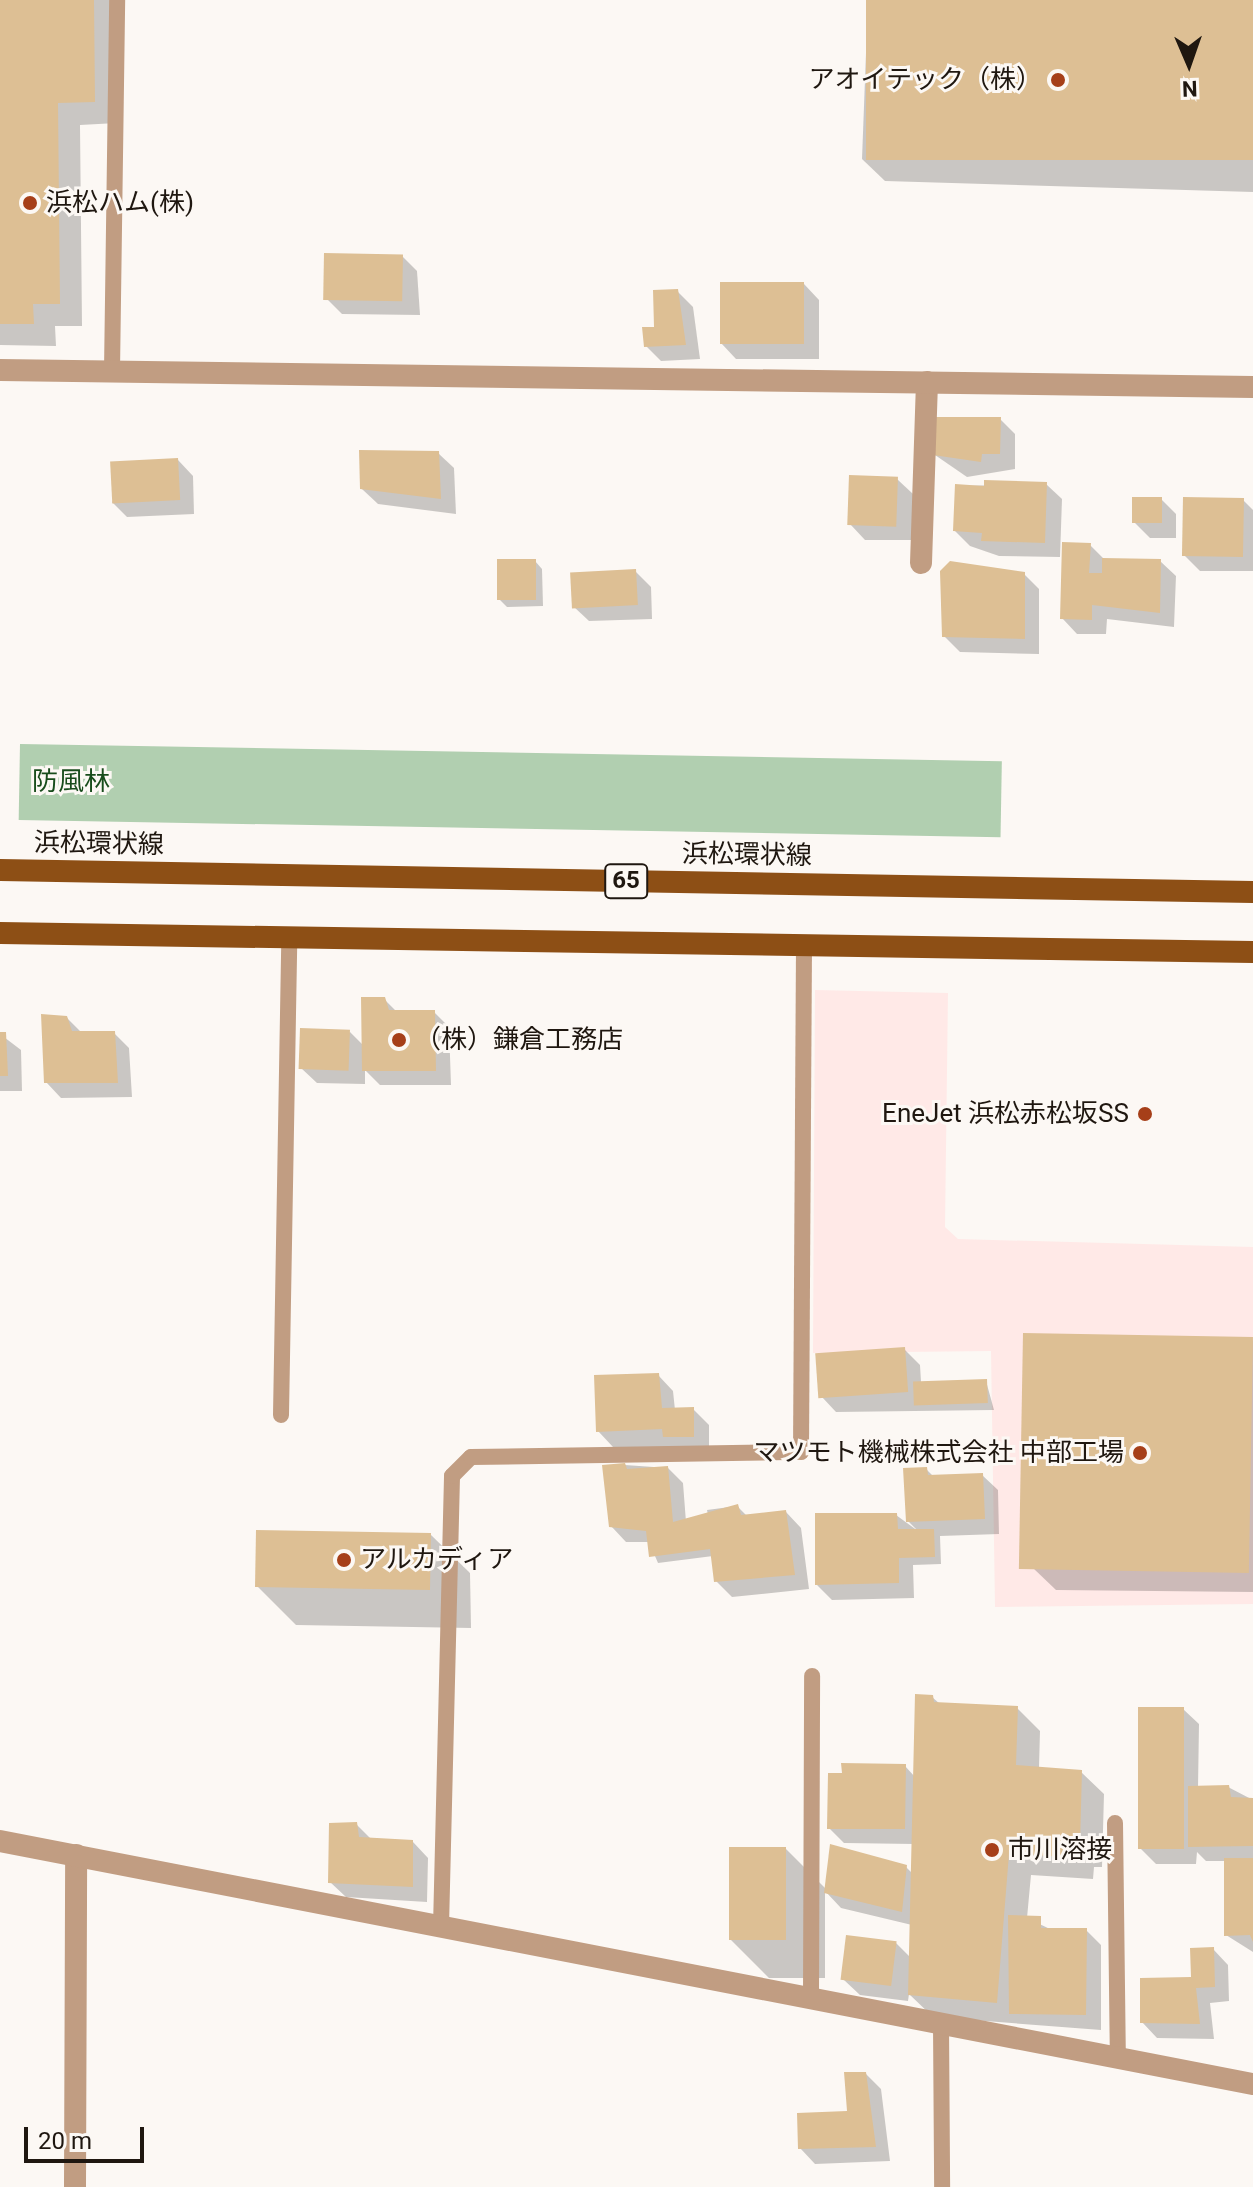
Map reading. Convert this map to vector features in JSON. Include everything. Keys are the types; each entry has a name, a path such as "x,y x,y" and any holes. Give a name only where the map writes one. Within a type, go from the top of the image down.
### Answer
{"main road":[{"name":"浜松環状線","path":"0,870 1253,892"},
{"path":"0,933 1253,952"}],"street":[{"path":"0,370 1253,387"},
{"path":"921,563 927,382"},
{"path":"0,1841 1253,2084"},
{"path":"75,2187 76,1855"}],"lane":[{"path":"112,371 117,0"},
{"path":"281,1415 289,937"},
{"path":"441,1927 452,1476 471,1457 801,1452 804,943"},
{"path":"811,1997 812,1676"},
{"path":"1115,1823 1118,2058"},
{"path":"941,2024 942,2187"}],"shaded area":[{"path":"815,990 948,993 945,1227 958,1239 1253,1247 1253,1604 995,1607 991,1351 813,1353"}],"green space":[{"name":"防風林","path":"20,744 1002,761 1001,837 19,820"}],"building":[{"name":"浜松ハム(株)","path":"0,0 94,0 95,102 58,103 60,304 33,304 34,324 0,324"},
{"name":"アオイテック（株）","path":"866,0 1253,0 1253,160 866,160"},
{"path":"324,253 403,254 402,301 323,300"},
{"path":"720,282 804,282 804,344 720,344"},
{"path":"678,289 686,345 644,347 642,327 654,327 653,290"},
{"path":"934,417 1001,417 1000,454 982,454 981,462 933,455"},
{"path":"359,450 439,451 441,499 360,489"},
{"path":"178,458 180,500 112,504 110,462"},
{"path":"849,475 898,477 896,527 847,525"},
{"path":"984,480 1047,482 1045,543 981,541 982,533 953,531 955,484 984,486"},
{"path":"1132,497 1162,497 1162,523 1132,523"},
{"path":"1183,497 1244,498 1243,557 1182,556"},
{"path":"1062,542 1091,543 1089,573 1102,573 1102,558 1161,559 1160,613 1092,605 1092,620 1060,619"},
{"path":"497,559 536,559 536,600 497,600"},
{"path":"950,561 1025,572 1025,639 942,637 940,571"},
{"path":"636,569 638,605 572,608 570,572"},
{"name":"（株）鎌倉工務店","path":"361,997 385,997 389,1010 435,1010 436,1071 362,1071"},
{"path":"41,1014 67,1016 72,1031 115,1031 118,1083 44,1083"},
{"path":"300,1028 350,1030 349,1071 299,1069"},
{"path":"0,1032 6,1032 8,1076 0,1076"},
{"name":"マツモト機械株式会社 中部工場","path":"1023,1333 1253,1337 1249,1573 1019,1569"},
{"path":"905,1347 908,1392 818,1398 815,1353"},
{"path":"659,1373 662,1408 694,1407 694,1437 663,1437 662,1429 596,1432 594,1375"},
{"path":"987,1379 988,1403 914,1406 913,1382"},
{"path":"625,1463 627,1469 668,1466 673,1522 738,1504 741,1515 786,1510 795,1575 714,1582 710,1549 649,1557 646,1531 609,1527 602,1465"},
{"path":"927,1467 928,1475 983,1473 985,1519 906,1522 903,1468"},
{"path":"815,1513 897,1513 898,1529 934,1529 935,1557 899,1558 899,1583 815,1585"},
{"name":"アルカディア","path":"256,1530 431,1533 430,1590 255,1587"},
{"name":"市川溶接","path":"915,1694 933,1695 934,1702 1018,1706 1016,1765 1082,1770 1080,1845 1072,1845 1071,1857 1009,1854 997,2003 908,1995"},
{"path":"1138,1707 1184,1707 1184,1849 1138,1849"},
{"path":"841,1763 906,1764 905,1829 827,1829 828,1773 842,1773"},
{"path":"1229,1785 1231,1797 1253,1798 1253,1846 1188,1847 1188,1786"},
{"path":"357,1822 359,1837 413,1840 413,1887 328,1883 329,1823"},
{"path":"830,1844 907,1865 902,1912 824,1893"},
{"path":"729,1847 786,1847 786,1940 729,1940"},
{"path":"1224,1858 1253,1858 1253,1942 1250,1935 1224,1936"},
{"path":"1008,1915 1041,1916 1041,1928 1087,1928 1086,2015 1009,2014"},
{"path":"846,1935 897,1941 891,1986 841,1980"},
{"path":"1214,1947 1215,1987 1196,1988 1200,2024 1140,2023 1140,1978 1191,1977 1190,1948"},
{"path":"844,2072 866,2072 876,2147 798,2149 797,2113 847,2111"}],"place":[{"name":"アオイテック（株）","path":"1058,80"},
{"name":"浜松ハム(株)","path":"30,203"},
{"name":"（株）鎌倉工務店","path":"399,1040"},
{"name":"EneJet 浜松赤松坂SS","path":"1145,1114"},
{"name":"マツモト機械株式会社 中部工場","path":"1140,1453"},
{"name":"アルカディア","path":"344,1560"},
{"name":"市川溶接","path":"992,1850"}]}
